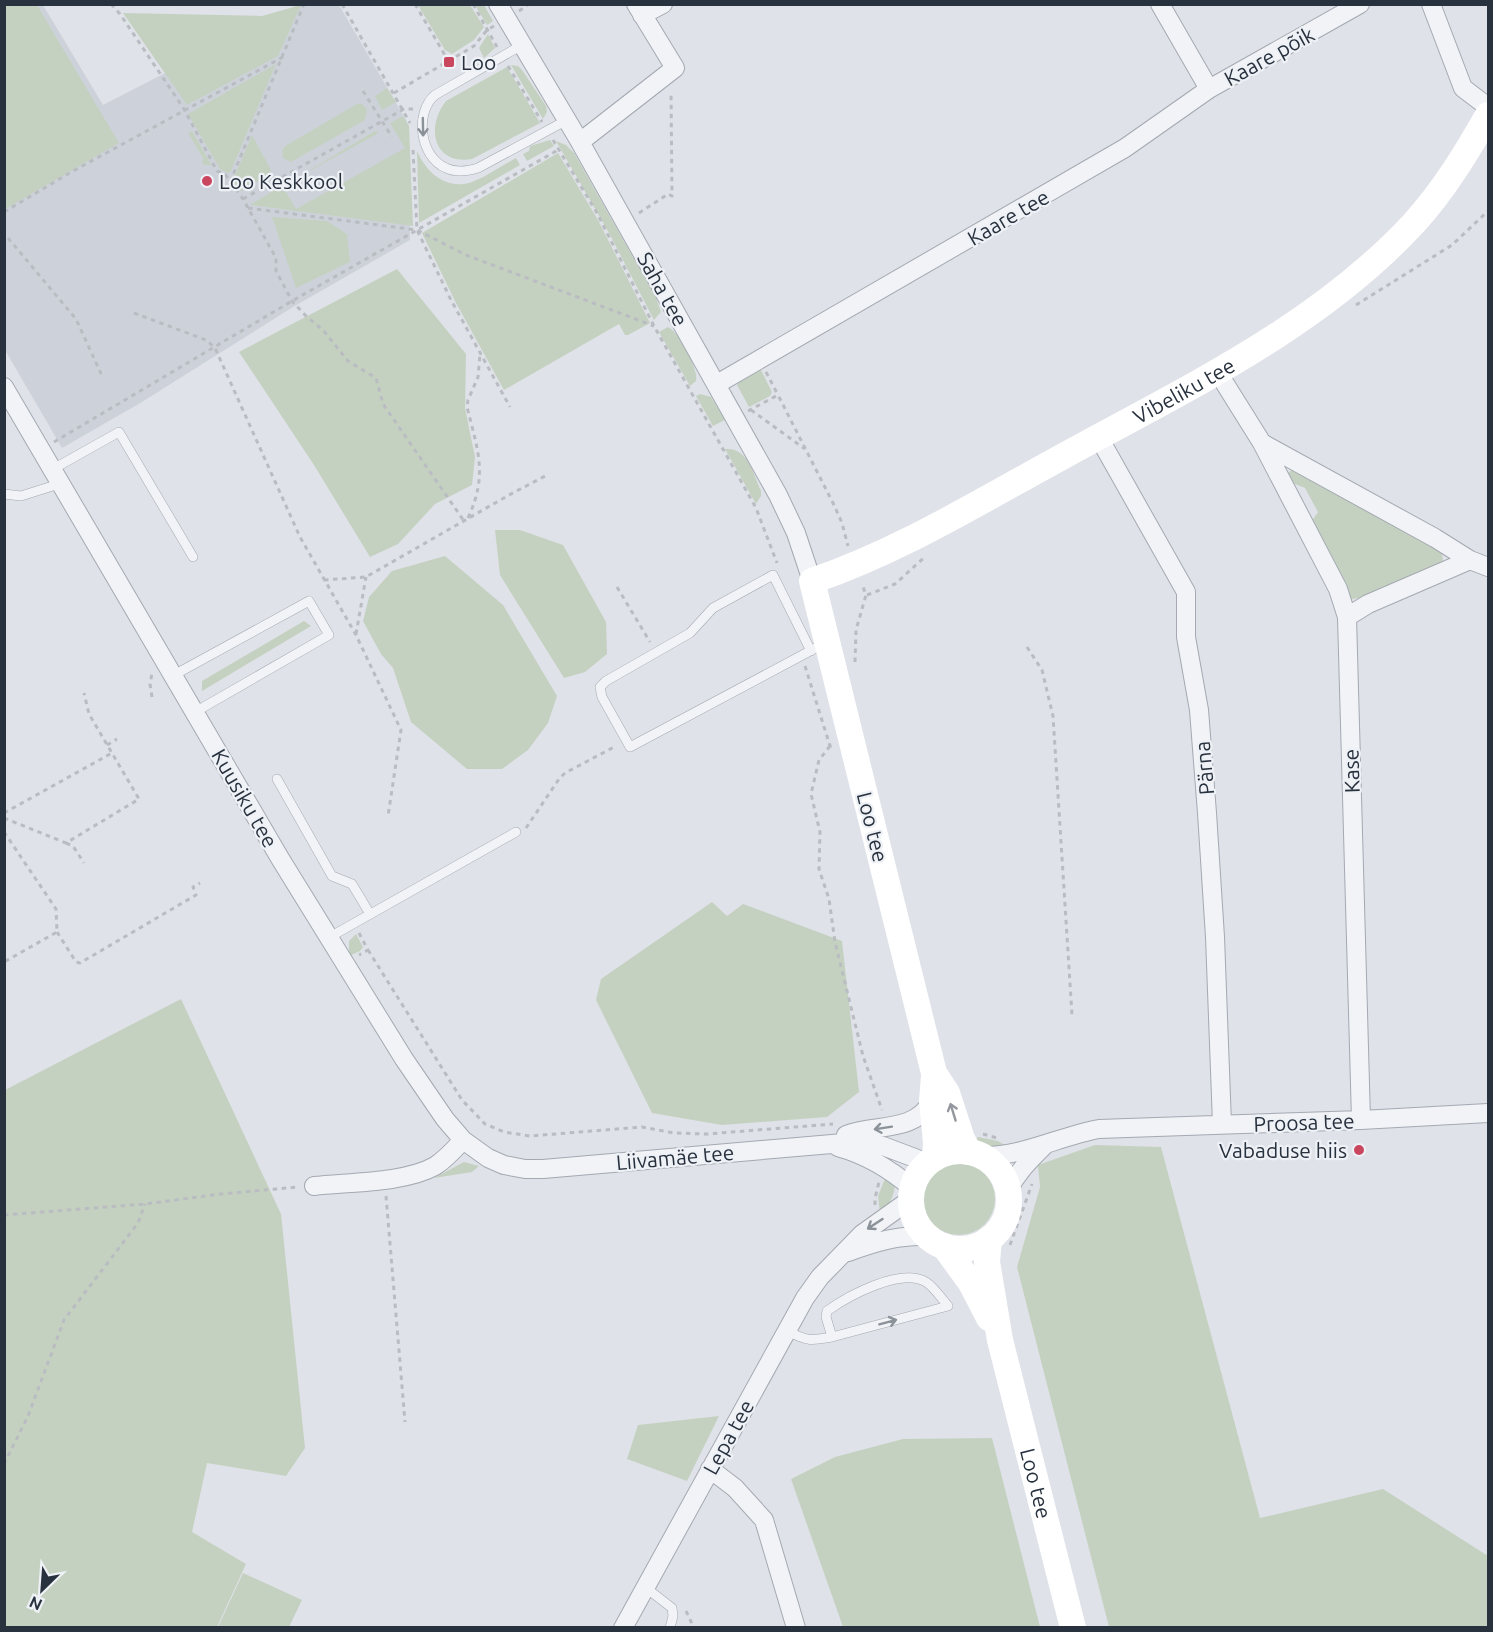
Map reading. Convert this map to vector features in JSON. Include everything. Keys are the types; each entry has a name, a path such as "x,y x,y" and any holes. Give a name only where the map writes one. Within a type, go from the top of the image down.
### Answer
{"street":[{"name":"Saha tee","path":"498,4 580,142 717,384 743,414 787,514 812,581"},
{"path":"580,142 675,68 639,10 663,4"},
{"path":"1160,4 1209,89"},
{"name":"Kaare põik","path":"1209,89 1360,4"},
{"path":"1431,4 1463,88 1488,107"},
{"name":"Kaare tee","path":"717,384 1125,148 1209,89"},
{"name":"Vibeliku tee","path":"812,581 855,566 934,528 1218,371 1302,318 1353,279 1414,223 1468,150 1488,115"},
{"name":"Kase","path":"1218,371 1262,443 1338,589 1347,617 1361,1120"},
{"name":"Kuusiku tee","path":"4,387 328,938 404,1059 445,1119 463,1140 488,1158 504,1165 525,1169"},
{"name":"Pärna","path":"1098,436 1186,592 1186,637 1199,710 1207,813 1215,937 1222,1124"},
{"name":"Kase","path":"1262,443 1435,538 1470,560 1488,567"},
{"path":"1347,617 1368,604 1470,560"},
{"name":"Loo tee","path":"812,581 819,646 934,1073 947,1093 962,1139 975,1154"},
{"name":"Loo tee","path":"931,1160 936,1143 932,1101 934,1073"},
{"path":"825,1143 852,1133 912,1121 924,1113 932,1101"},
{"name":"Proosa tee","path":"975,1154 1004,1155 1099,1129 1488,1113"},
{"path":"314,1186 405,1177 422,1172 446,1158 463,1140"},
{"name":"Proosa tee","path":"1008,1191 1024,1165 1049,1142"},
{"name":"Liivamäe tee","path":"525,1169 825,1143 870,1143 931,1160"},
{"name":"Liivamäe tee","path":"825,1143 869,1158 899,1177 912,1193"},
{"path":"957,1151 975,1154 999,1170 1008,1191 1009,1202 998,1246 967,1248 936,1241 915,1219 912,1193 916,1179 931,1160 957,1151"},
{"name":"Lepa tee","path":"623,1628 805,1298 820,1278 872,1225 894,1212 912,1193"},
{"name":"Lepa tee","path":"844,1254 886,1239 906,1235 936,1241"},
{"name":"Loo tee","path":"936,1241 971,1283 1000,1340"},
{"name":"Loo tee","path":"998,1246 987,1262 1000,1340 1073,1628"},
{"path":"710,1469 735,1488 764,1520 796,1628"}],"lane":[{"path":"522,45 435,95 427,102 422,123 423,138 428,150 435,160 446,168 463,172 478,168 567,120"},
{"path":"4,494 21,496 57,476 118,432 193,557"},
{"path":"773,575 819,646 630,747 602,697 600,687 606,681 656,652 690,633 713,608 773,575"},
{"path":"174,675 309,601 329,635 195,712"},
{"path":"277,779 332,876 352,884 370,914"},
{"path":"328,938 516,832"},
{"path":"787,1331 806,1340 832,1336 948,1306 927,1282 911,1277 878,1284 841,1301 827,1311 826,1317 832,1336"},
{"path":"645,1587 672,1608 674,1616 670,1628"}],"path":[{"path":"111,4 184,109 217,171 225,174 243,199 276,258 276,271 292,301 323,330 348,361 375,378 382,404 465,520"},
{"path":"230,182 304,4"},
{"path":"342,4 412,126"},
{"path":"415,4 449,62"},
{"path":"473,4 597,213 654,326 756,508 777,562"},
{"path":"394,93 474,46 488,30 496,25"},
{"path":"4,212 184,109 283,57"},
{"path":"636,215 668,194 672,196 671,71"},
{"path":"363,91 392,137"},
{"path":"243,199 404,109 424,109"},
{"path":"413,147 417,230 451,300 510,407"},
{"path":"42,449 292,301 558,150"},
{"path":"248,208 417,230 466,255 654,326"},
{"path":"8,238 76,319 103,378"},
{"path":"134,313 206,340 215,348 300,537 356,635 401,730 388,816"},
{"path":"465,520 475,502 480,483 480,459 467,407 478,377 480,352"},
{"path":"760,360 842,523 850,553"},
{"path":"743,414 778,395"},
{"path":"743,414 806,450"},
{"path":"323,580 366,577 547,475"},
{"path":"356,635 366,577"},
{"path":"866,595 895,584"},
{"path":"618,587 656,652"},
{"path":"1027,646 1042,670 1053,716 1072,1015"},
{"path":"152,697 150,676 153,671"},
{"path":"66,843 139,799 89,714 84,693"},
{"path":"107,745 117,739"},
{"path":"516,832 528,827 565,773 621,743 630,747"},
{"path":"830,746 819,760 811,794 820,832 819,869 830,898 834,942 863,1056 884,1117"},
{"path":"4,815 112,753"},
{"path":"4,815 73,846 84,863"},
{"path":"4,832 56,909 57,932 76,962 80,963 196,895 193,887 200,883"},
{"path":"353,924 462,1100 485,1124 504,1132 530,1136 642,1126 674,1133 707,1134 836,1124"},
{"path":"4,962 57,932"},
{"path":"350,960 368,950"},
{"path":"877,1214 875,1198 883,1174"},
{"path":"998,1246 1030,1194 1032,1180"},
{"path":"4,1215 145,1204 314,1186"},
{"path":"386,1192 405,1422"},
{"path":"4,1464 28,1416 64,1320 138,1223 145,1204"}],"shaded area":[{"name":"Loo Keskkool","path":"4,5 43,5 103,105 297,5 339,5 407,122 410,240 293,307 142,402 62,448 5,350"}],"green space":[{"path":"4,5 37,5 119,143 5,209"},
{"path":"301,5 278,56 187,105 123,13 262,16"},
{"path":"418,5 470,5 484,27 474,40 452,54 445,50"},
{"path":"475,5 484,5 493,21 487,25"},
{"path":"488,34 495,48 484,58 479,48"},
{"path":"276,64 231,171 228,173 220,169 188,114"},
{"path":"511,65 518,66 522,70 546,106 547,112 543,119"},
{"path":"507,67 540,123 472,159 449,156 437,142 435,133 436,122 446,101"},
{"path":"387,88 396,102 382,110 375,96"},
{"path":"357,104 362,104 367,109 365,120 291,162 283,158 282,151 285,146"},
{"path":"403,116 409,126 413,226 250,205 280,189 286,192 296,209 405,148 390,123"},
{"path":"192,131 212,166 202,164 203,158 188,133"},
{"path":"375,131 378,132 377,134 295,179"},
{"path":"252,135 271,170 269,175 241,191 233,180"},
{"path":"550,140 554,146 527,161 523,154 529,151 530,146"},
{"path":"556,141 566,145 574,153 656,298 661,312 654,320 609,233"},
{"path":"417,151 431,172 444,181 452,183 475,181 516,158 520,165 419,223"},
{"path":"558,153 598,220 650,323 628,335 625,335 619,324 504,390 456,303 422,233"},
{"path":"272,217 327,221 347,234 350,262 296,288"},
{"path":"397,269 466,354 465,408 475,457 472,485 435,504 398,544 370,557 314,465 239,352"},
{"path":"668,327 682,343 694,368 696,381 690,386 659,332"},
{"path":"760,368 772,392 770,396 749,407 737,385 740,380"},
{"path":"700,394 711,397 725,420 713,426 696,396"},
{"path":"725,449 739,452 749,462 761,491 756,504"},
{"path":"1295,467 1442,553 1443,563 1436,568 1360,598 1351,599 1344,594 1311,522 1318,512 1305,488 1290,482 1288,473"},
{"path":"495,530 520,530 563,545 606,622 607,654 585,672 564,678 500,575"},
{"path":"445,556 503,605 557,696 548,723 528,750 502,769 467,769 411,722 393,668 381,654 363,621 369,597 392,571"},
{"path":"304,621 311,626 202,691 202,681"},
{"path":"712,902 727,916 743,904 842,941 859,1092 827,1117 722,1125 652,1113 596,1000 601,979"},
{"path":"356,934 363,947 349,956 349,941"},
{"path":"181,999 281,1214 305,1448 286,1476 207,1463 192,1532 246,1564 217,1627 5,1627 5,1090"},
{"path":"978,1137 998,1141 1008,1147 990,1149 974,1141"},
{"path":"1095,1145 1161,1147 1260,1518 1383,1489 1488,1556 1488,1627 1109,1627 1017,1267 1040,1187 1038,1165"},
{"path":"464,1162 479,1166 472,1172 434,1178"},
{"path":"959,1163 979,1169 989,1179 995,1199 989,1219 979,1229 959,1235 939,1229 929,1219 923,1199 929,1179 939,1169"},
{"path":"886,1176 895,1184 889,1203 880,1213 878,1196"},
{"path":"719,1416 687,1481 627,1459 638,1425"},
{"path":"992,1438 1040,1627 843,1627 791,1479 835,1457 903,1439"},
{"path":"243,1573 302,1600 289,1627 218,1627"}],"place":[{"name":"Loo","path":"449,62"},
{"name":"Loo Keskkool","path":"207,181"},
{"name":"Vabaduse hiis","path":"1359,1150"}]}
